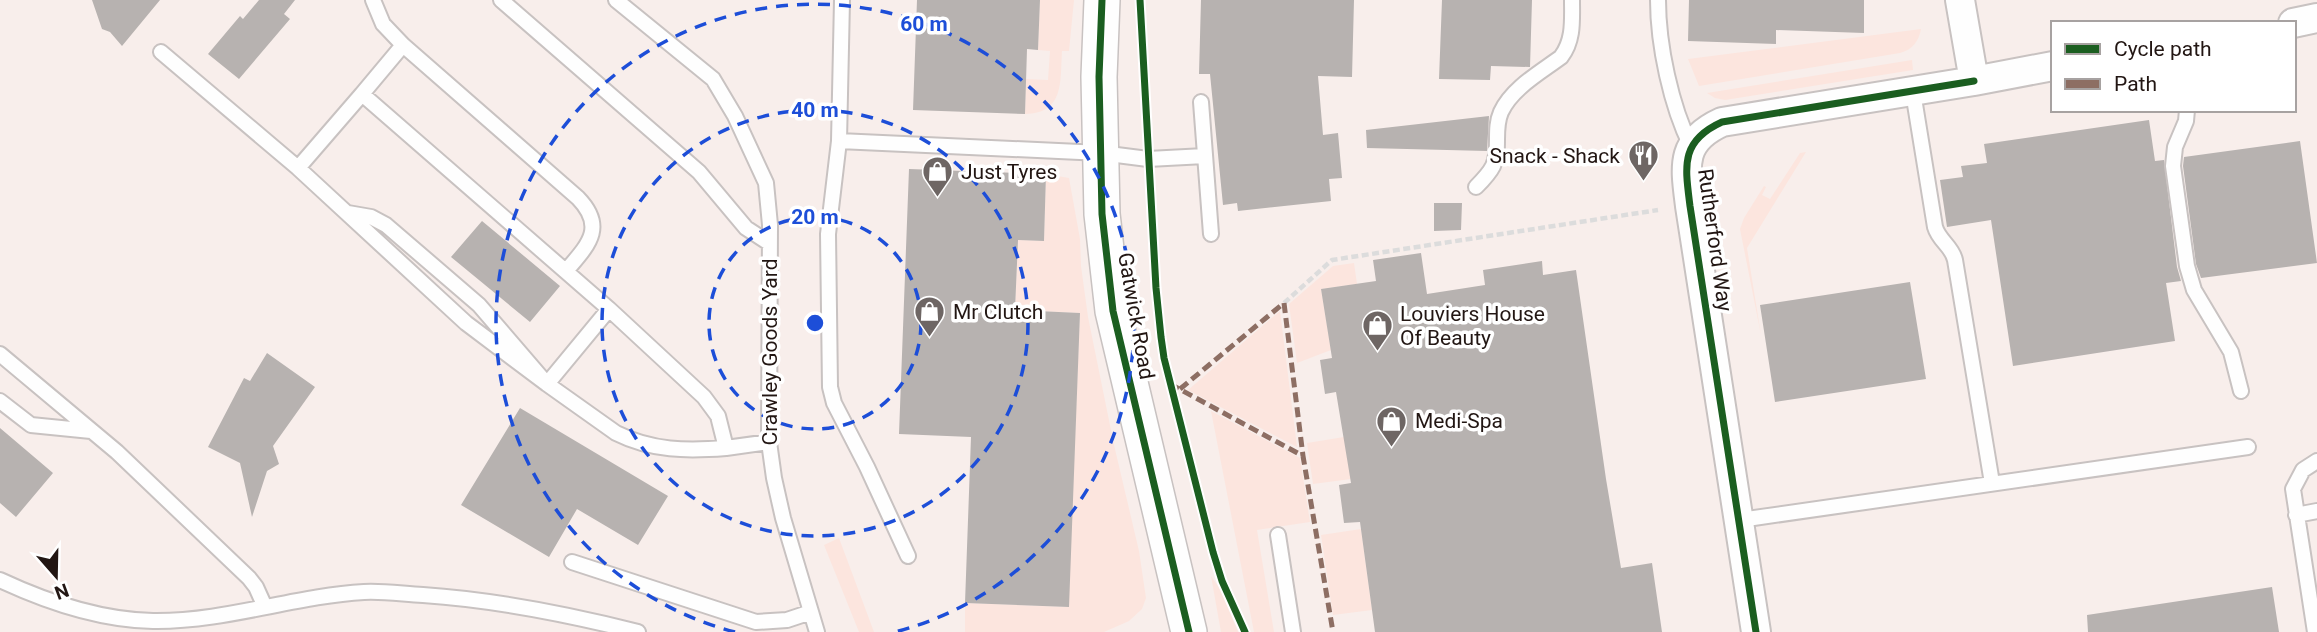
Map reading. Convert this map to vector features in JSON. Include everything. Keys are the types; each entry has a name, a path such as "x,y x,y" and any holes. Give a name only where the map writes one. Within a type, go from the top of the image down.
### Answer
{"street":[{"name":"Gatwick Road","path":"1102,0 1099,76 1102,215 1113,311 1189,632"},
{"path":"1960,0 1974,81"},
{"path":"2296,22 2317,19"},
{"name":"Rutherford Way","path":"1756,632 1690,206 1686,165 1691,146 1707,129 1722,122 1913,92 2051,66"}],"lane":[{"path":"373,0 383,24 403,45 584,204 594,222 593,230 588,243 565,271"},
{"path":"501,0 699,172 746,228 769,243"},
{"name":"Crawley Goods Yard","path":"616,0 705,72 726,99 766,183 769,208 769,442 783,518 817,632"},
{"path":"842,0 839,141 828,234 830,387 834,403 908,556"},
{"path":"1476,187 1494,164 1497,153 1497,125 1501,111 1508,101 1567,50 1571,37 1572,0"},
{"path":"1658,0 1662,39 1674,95 1680,120 1691,146"},
{"path":"298,169 403,45"},
{"path":"161,52 298,169 466,323 586,413 629,439 655,447 679,450 726,448 769,442"},
{"path":"1913,92 1935,227 1954,255 1992,483"},
{"path":"362,94 609,309 710,403 721,427 726,448"},
{"path":"1201,102 1211,234"},
{"path":"2187,112 2186,121 2175,147 2173,166 2187,266 2194,290 2231,352 2241,391"},
{"path":"839,141 1101,153 1148,159 1205,156"},
{"path":"346,213 371,218 386,225 470,296 498,324 547,384"},
{"path":"547,384 609,309"},
{"path":"0,354 117,452 249,578 265,607"},
{"path":"0,401 31,425 93,432"},
{"path":"1740,520 2248,447"},
{"path":"2315,632 2294,496 2295,483 2307,466 2317,461"},
{"path":"2296,515 2317,511"},
{"path":"1278,535 1293,632"},
{"path":"572,562 756,622 787,620 811,612"},
{"path":"0,580 85,611 130,619 172,620 350,593 400,593 553,611 638,632"}],"path":[{"path":"1284,303 1332,260 1690,206"}],"shaded area":[{"path":"0,0 2317,0 2317,632 0,632"},
{"path":"1040,0 1074,0 1069,51 1062,51 1060,84 1054,102 1038,112 1025,114 1026,79 1048,80 1050,51 1038,50"},
{"path":"1921,29 1914,44 1900,53 1699,86 1688,59"},
{"path":"1912,60 1913,70 1725,100 1707,93"},
{"path":"1806,152 1747,248 1761,335 1740,229 1764,186 1766,187 1762,195 1770,199 1800,153"},
{"path":"1046,174 1069,178 1080,239 1088,317 1139,551 1146,598 1142,609 1129,621 1104,632 965,632 965,603 1068,607 1080,313 1015,310 1018,240 1044,241"},
{"path":"1354,263 1357,284 1321,289 1331,350 1297,363 1289,304 1333,266"},
{"path":"1280,311 1297,447 1188,390"},
{"path":"1211,411 1300,458 1310,522 1257,530 1274,632 1254,632"},
{"path":"1344,437 1351,479 1313,484 1307,443"},
{"path":"1361,529 1372,610 1333,615 1321,535"},
{"path":"839,538 874,632 859,632 824,545"},
{"path":"1211,576 1220,589 1238,632 1221,632"}],"building":[{"path":"92,0 160,0 122,46 110,32 102,29"},
{"path":"259,0 295,0 284,14 290,19 239,79 208,54 240,16 243,19"},
{"path":"917,0 1040,0 1038,50 1027,49 1025,114 913,110"},
{"path":"1201,0 1354,0 1352,77 1318,76 1323,135 1338,133 1342,178 1329,179 1331,201 1238,211 1237,203 1223,205 1210,74 1199,74"},
{"path":"1442,0 1532,0 1530,67 1491,66 1490,80 1439,79"},
{"path":"1689,0 1864,0 1864,33 1776,30 1776,44 1688,41"},
{"path":"1489,116 1487,151 1367,148 1366,130"},
{"path":"2149,120 2155,161 2164,160 2181,281 2166,283 2175,341 2013,366 1991,220 1947,227 1940,180 1963,177 1961,166 1987,163 1984,144"},
{"path":"2300,141 2317,263 2201,278 2196,264 2184,157"},
{"path":"909,169 1046,174 1044,241 1018,240 1015,310 1080,313 1069,607 965,603 971,437 899,434"},
{"path":"1434,203 1462,203 1461,230 1434,231"},
{"path":"482,221 560,286 530,322 451,257"},
{"path":"1421,253 1427,294 1485,285 1483,270 1542,261 1543,275 1576,270 1621,568 1652,563 1662,632 1375,632 1360,522 1344,523 1339,485 1351,483 1336,392 1325,394 1320,360 1332,358 1321,289 1376,281 1373,260"},
{"path":"1910,282 1926,379 1775,402 1760,305"},
{"path":"267,353 315,387 273,446 279,464 267,471 252,517 240,463 208,447 244,378 250,381"},
{"path":"520,408 668,496 638,545 577,509 549,557 461,505"},
{"path":"0,428 53,473 16,517 0,503"},
{"path":"2272,587 2279,632 2088,632 2087,615"}],"marked path":[{"path":"1180,389 1284,303 1303,456"},
{"path":"1170,384 1303,456 1333,632"}],"cycle path":[{"path":"1102,0 1099,77 1102,214 1113,311 1189,632"},
{"path":"1140,0 1156,288 1164,358 1213,552 1222,581 1245,632"},
{"path":"1756,632 1690,206 1688,156 1699,138 1708,129 1722,122 1974,81"}],"place":[{"name":"Snack - Shack","path":"1643,183"},
{"name":"Just Tyres","path":"938,199"},
{"name":"Mr Clutch","path":"930,339"},
{"name":"Louviers House Of Beauty","path":"1377,353"},
{"name":"Medi-Spa","path":"1392,448"}]}
